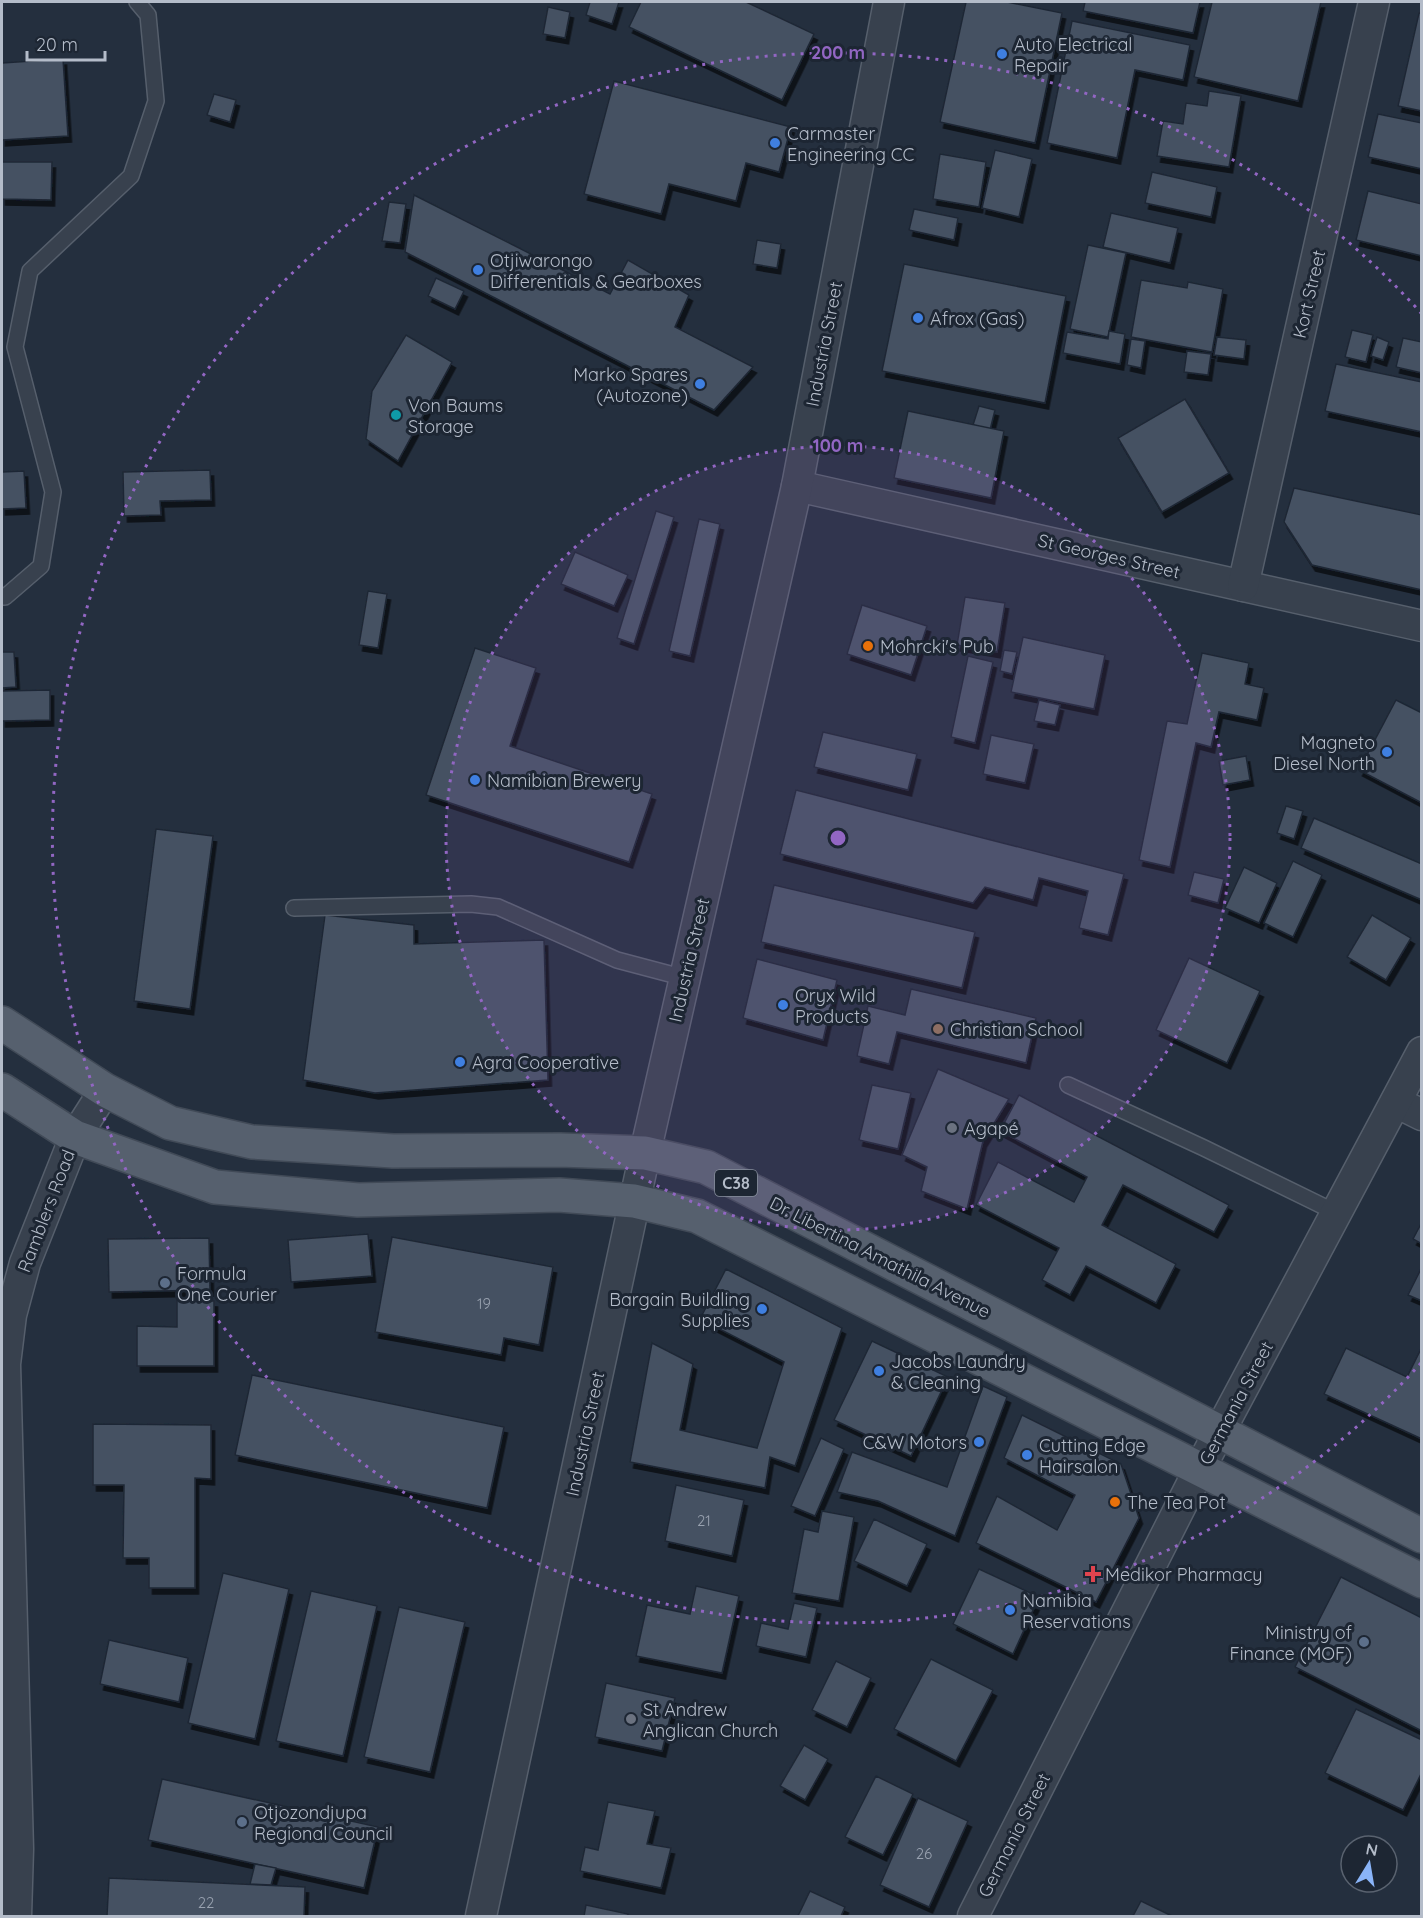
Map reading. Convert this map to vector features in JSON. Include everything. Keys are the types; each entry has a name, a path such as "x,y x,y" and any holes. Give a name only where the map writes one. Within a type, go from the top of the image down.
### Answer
{"main road":[{"name":"Dr. Libertina Amathila Avenue","path":"2,1023 105,1090 170,1123 252,1142 393,1151 560,1150 645,1153 706,1167 1422,1536"},
{"name":"C38","path":"2,1090 75,1137 215,1187 358,1200 559,1195 634,1201 697,1216 1422,1581"}],"street":[{"name":"Industria Street","path":"481,1917 634,1201 797,486 889,2"},
{"name":"Kort Street","path":"1244,586 1374,2"},
{"name":"St Georges Street","path":"797,486 1422,626"},
{"name":"Germania Street","path":"973,1917 1199,1470 1337,1213 1409,1109 1422,1052"},
{"name":"Ramblers Road","path":"16,1917 18,1849 5,1364 11,1315 25,1263 75,1137 105,1090"}],"lane":[{"path":"2,597 5,597 41,566 53,492 15,347 30,271 131,176 156,101 148,15 137,2"},
{"path":"294,908 471,904 498,907 616,960 685,978"},
{"path":"1068,1085 1337,1213"}],"building":[{"path":"590,2 619,2 612,24 586,15"},
{"path":"641,2 746,2 814,34 782,100 629,27"},
{"path":"966,2 1007,2 1062,13 1035,143 940,122"},
{"path":"1085,2 1200,2 1193,33 1083,11"},
{"path":"1212,2 1321,2 1298,101 1194,77"},
{"path":"548,7 570,12 565,38 543,34"},
{"path":"1419,13 1422,13 1422,111 1398,106"},
{"path":"1072,21 1190,45 1183,80 1135,70 1117,158 1047,143"},
{"path":"63,59 68,136 2,140 2,63"},
{"path":"614,81 791,127 779,172 746,163 736,201 669,184 661,214 584,194"},
{"path":"1209,91 1241,96 1229,167 1157,156 1163,121 1183,124 1186,103 1207,106"},
{"path":"214,94 236,100 230,122 207,115"},
{"path":"1378,114 1422,123 1422,169 1368,157"},
{"path":"995,150 1032,159 1019,217 982,208"},
{"path":"940,154 986,162 979,207 933,199"},
{"path":"2,162 52,162 51,200 2,199"},
{"path":"1152,172 1217,187 1211,217 1145,203"},
{"path":"1368,191 1422,204 1422,256 1356,240"},
{"path":"414,195 610,294 628,260 689,295 675,327 753,367 714,410 405,252"},
{"path":"389,202 406,204 400,243 382,241"},
{"path":"914,209 958,218 954,240 909,230"},
{"path":"1111,213 1178,228 1170,263 1103,247"},
{"path":"757,240 781,244 777,268 753,264"},
{"path":"1088,245 1126,253 1108,337 1070,329"},
{"path":"904,264 1066,296 1045,403 882,371"},
{"path":"436,278 464,291 455,309 428,296"},
{"path":"1141,280 1187,288 1188,282 1223,289 1212,352 1131,337"},
{"path":"1352,330 1373,335 1366,362 1345,357"},
{"path":"1109,331 1125,334 1120,364 1063,353 1067,332 1108,339"},
{"name":"Von Baums Storage","path":"406,335 452,362 398,461 366,439 372,391"},
{"path":"1217,337 1246,340 1244,359 1214,355"},
{"path":"1377,337 1389,342 1383,360 1371,356"},
{"path":"1403,338 1422,342 1422,373 1396,367"},
{"path":"1131,339 1145,341 1141,368 1127,365"},
{"path":"1187,351 1211,354 1208,375 1184,372"},
{"path":"1336,364 1422,382 1422,432 1325,411"},
{"path":"1185,399 1229,473 1162,512 1118,438"},
{"path":"979,406 995,410 990,430 973,425"},
{"path":"908,411 1004,431 991,498 894,478"},
{"path":"210,470 211,500 160,501 161,515 124,516 123,472"},
{"path":"24,471 26,508 2,509 2,472"},
{"path":"1294,488 1422,515 1422,590 1312,565 1284,522"},
{"path":"656,511 674,517 634,644 617,638"},
{"path":"699,519 720,524 690,656 669,651"},
{"path":"575,552 628,575 614,606 561,584"},
{"path":"368,591 387,594 378,648 359,645"},
{"path":"965,597 1005,603 997,652 957,645"},
{"path":"862,605 927,626 911,675 847,654"},
{"path":"1023,637 1105,655 1094,709 1011,692"},
{"path":"475,648 536,668 510,746 652,794 629,862 426,795"},
{"path":"1004,650 1017,652 1012,674 1000,671"},
{"path":"2,652 14,652 16,687 2,688"},
{"path":"1202,653 1249,663 1245,684 1264,688 1257,720 1219,712 1211,747 1196,743 1170,867 1139,860 1167,721 1187,724"},
{"path":"968,656 993,662 975,743 951,737"},
{"path":"50,690 50,720 2,721 2,691"},
{"path":"1039,700 1060,705 1055,725 1034,721"},
{"path":"1396,700 1422,713 1422,803 1359,770"},
{"path":"823,732 917,754 908,790 814,767"},
{"path":"991,735 1034,744 1025,783 983,774"},
{"path":"1246,756 1250,780 1223,785 1219,761"},
{"path":"796,790 1124,874 1108,935 1079,928 1088,891 1039,878 1033,900 985,887 973,903 780,854"},
{"path":"1286,806 1303,811 1294,839 1277,833"},
{"path":"1314,818 1422,864 1422,900 1301,848"},
{"path":"156,829 213,836 190,1009 134,1001"},
{"path":"1293,861 1322,875 1293,937 1264,923"},
{"path":"1244,867 1277,883 1259,923 1225,908"},
{"path":"1194,872 1224,879 1218,903 1188,895"},
{"path":"774,885 975,932 962,988 761,942"},
{"path":"325,915 414,925 414,944 544,940 548,1080 375,1093 303,1080"},
{"path":"1372,915 1411,938 1386,980 1347,957"},
{"path":"1189,958 1260,991 1227,1063 1156,1030"},
{"path":"757,959 837,980 823,1040 743,1018"},
{"path":"911,989 1036,1018 1026,1063 897,1032 889,1064 857,1056 868,1006 905,1015"},
{"path":"938,1069 1009,1099 983,1141 967,1209 921,1191 927,1167 902,1155"},
{"path":"872,1085 911,1093 898,1149 859,1140"},
{"path":"1019,1095 1229,1205 1214,1232 1123,1185 1102,1225 1176,1264 1156,1303 1086,1266 1070,1295 1042,1280 1059,1248 976,1205 998,1162 1074,1202 1087,1177 1000,1131"},
{"path":"1422,1222 1422,1244 1413,1239"},
{"path":"368,1234 372,1276 291,1282 288,1240"},
{"path":"392,1237 553,1267 539,1345 504,1338 501,1355 375,1332"},
{"path":"209,1238 210,1290 109,1292 108,1239"},
{"path":"1422,1267 1422,1301 1408,1295"},
{"path":"726,1269 842,1328 795,1466 770,1457 765,1488 630,1462 652,1343 693,1364 680,1430 757,1448 784,1362 700,1319"},
{"path":"177,1300 214,1301 214,1366 137,1366 137,1326 177,1327"},
{"path":"872,1341 948,1377 911,1456 834,1420"},
{"path":"1422,1347 1422,1439 1324,1394 1346,1348 1407,1377"},
{"path":"252,1375 504,1427 487,1508 235,1455"},
{"path":"983,1386 1007,1397 955,1536 878,1501 837,1492 852,1452 947,1487"},
{"path":"1022,1415 1121,1464 1139,1518 1096,1602 976,1543 997,1496 1057,1530 1075,1495 1004,1458"},
{"path":"93,1424 211,1425 211,1479 195,1478 195,1588 149,1588 149,1558 123,1558 124,1485 93,1485"},
{"path":"821,1438 844,1449 815,1516 791,1506"},
{"path":"676,1485 744,1500 732,1556 665,1541"},
{"path":"822,1511 854,1517 839,1601 792,1593 804,1529 818,1532"},
{"path":"874,1519 927,1544 907,1586 854,1561"},
{"path":"979,1569 1039,1597 1013,1654 953,1624"},
{"path":"223,1573 289,1589 255,1739 188,1723"},
{"name":"Ministry of Finance (MOF)","path":"1341,1577 1422,1618 1422,1731 1295,1667"},
{"path":"696,1586 739,1596 722,1673 636,1656 647,1605 690,1614"},
{"path":"311,1591 377,1606 343,1756 276,1741"},
{"path":"794,1603 817,1608 806,1657 756,1646 761,1623 788,1629"},
{"path":"399,1607 465,1622 430,1772 364,1757"},
{"path":"109,1640 188,1658 179,1702 100,1684"},
{"path":"931,1659 993,1690 956,1761 894,1729"},
{"path":"836,1661 871,1678 847,1727 812,1710"},
{"path":"606,1683 675,1698 662,1751 595,1737"},
{"path":"1356,1709 1422,1740 1422,1772 1403,1810 1325,1773"},
{"path":"804,1745 828,1759 805,1800 780,1786"},
{"path":"876,1776 913,1794 883,1855 845,1837"},
{"path":"162,1779 378,1827 364,1888 148,1840"},
{"path":"918,1798 968,1821 929,1907 880,1885"},
{"path":"608,1802 655,1811 647,1844 671,1848 661,1888 580,1871 585,1847 598,1850"},
{"path":"255,1864 276,1868 271,1885 250,1884"},
{"path":"109,1878 305,1887 304,1916 107,1916"},
{"path":"810,1891 845,1907 841,1916 798,1916"},
{"path":"1141,1901 1172,1916 1133,1916"},
{"path":"586,1905 628,1914 628,1916 584,1916"}],"place":[{"name":"Auto Electrical Repair","path":"1002,54"},
{"name":"Carmaster Engineering CC","path":"775,143"},
{"name":"Otjiwarongo Differentials & Gearboxes","path":"478,270"},
{"name":"Afrox (Gas)","path":"918,318"},
{"name":"Marko Spares (Autozone)","path":"700,384"},
{"name":"Von Baums Storage","path":"396,415"},
{"name":"Mohrcki's Pub","path":"868,646"},
{"name":"Magneto Diesel North","path":"1387,752"},
{"name":"Namibian Brewery","path":"475,780"},
{"name":"Oryx Wild Products","path":"783,1005"},
{"name":"Christian School","path":"938,1029"},
{"name":"Agra Cooperative","path":"460,1062"},
{"name":"Agapé","path":"952,1128"},
{"name":"Formula One Courier","path":"165,1283"},
{"name":"Bargain Buildling Supplies","path":"762,1309"},
{"name":"Jacobs Laundry & Cleaning","path":"879,1371"},
{"name":"C&W Motors","path":"979,1442"},
{"name":"Cutting Edge Hairsalon","path":"1027,1455"},
{"name":"The Tea Pot","path":"1115,1502"},
{"name":"Medikor Pharmacy","path":"1093,1574"},
{"name":"Namibia Reservations","path":"1010,1610"},
{"name":"Ministry of Finance (MOF)","path":"1364,1642"},
{"name":"St Andrew Anglican Church","path":"631,1719"},
{"name":"Otjozondjupa Regional Council","path":"242,1822"}]}
